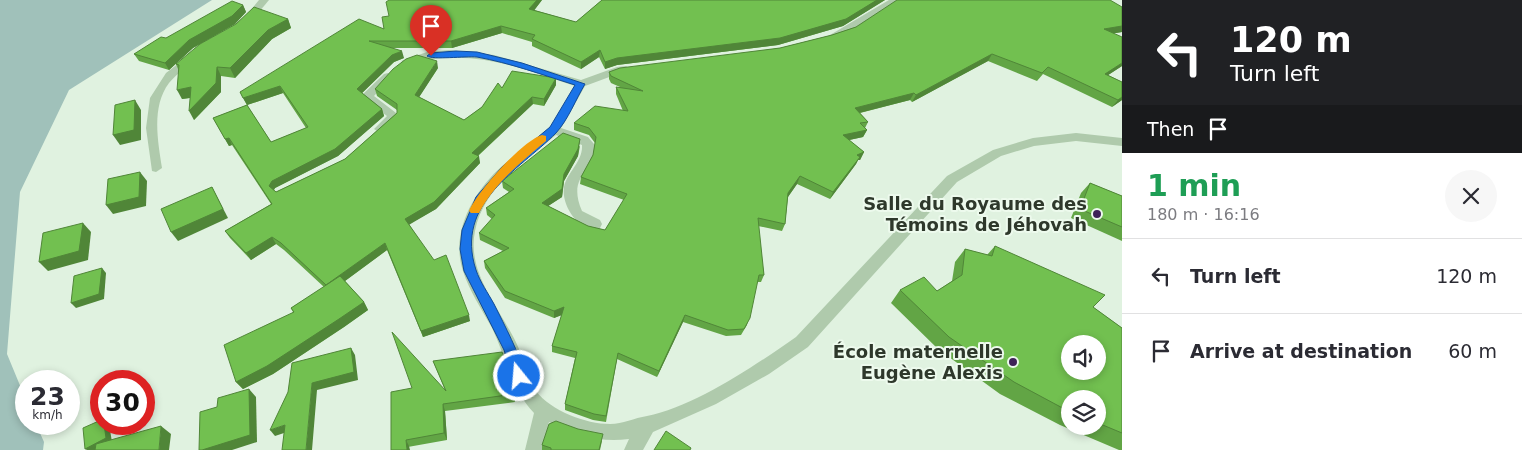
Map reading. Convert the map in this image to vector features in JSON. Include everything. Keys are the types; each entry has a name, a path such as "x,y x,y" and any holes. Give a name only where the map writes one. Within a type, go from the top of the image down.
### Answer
{"street":[{"path":"235,31 248,20 264,0"},
{"path":"825,38 848,30 896,0"},
{"path":"156,168 151,124 158,90 175,71 199,51"},
{"path":"372,135 394,116 367,96 398,66 415,58 456,53 477,55 519,65 580,84 617,70 636,67"},
{"path":"580,84 554,130 506,170 480,200 468,230 466,249 470,271 511,350 519,376 530,397 543,410 577,426 611,433 671,416 776,363 802,342 952,180 974,166 997,153 1051,138 1076,137 1122,142"},
{"path":"554,130 584,140 588,144 588,155 571,182 570,192 577,214 595,224"},
{"path":"534,450 543,410"},
{"path":"633,450 648,424"}],"shaded area":[{"path":"0,0 212,0 69,90 20,192 7,354 15,373 15,435 41,435 44,442 43,450 0,450"}],"building":[{"path":"389,0 537,0 529,9 576,22 602,0 877,0 846,19 780,38 617,58 605,62 600,50 581,62 532,39 535,35 501,26 451,41 369,41 402,51 392,55 357,89 382,109 335,149 272,181 269,186 276,192 345,159 397,113 397,104 375,89 393,69 406,59 417,55 437,61 415,95 464,120 482,107 498,83 502,88 512,71 556,78 544,99 532,97 472,153 479,156 434,202 405,219 434,260 446,255 469,315 421,331 385,243 326,285 272,237 246,253 225,231 272,204 229,138 225,139 213,118 247,105 271,142 308,127 280,86 243,98 240,92 359,19 384,29 382,17 389,16 386,2"},
{"path":"897,0 1110,0 1122,7 1122,26 1104,29 1122,37 1122,63 1105,74 1122,82 1122,97 1118,100 1048,67 1042,73 992,54 916,95 914,93 855,108 868,122 860,123 867,130 843,135 864,152 857,155 860,157 833,192 800,176 788,193 785,224 758,218 764,275 759,275 750,318 744,329 728,330 685,315 659,371 618,353 606,416 565,404 577,352 552,346 564,307 554,311 505,291 484,261 509,248 479,233 495,215 486,208 514,189 502,181 563,133 580,139 578,149 564,174 562,189 542,203 588,226 605,230 627,194 581,177 593,155 596,137 589,128 574,123 595,106 628,111 616,87 643,91 611,76 609,72 620,68 780,48 832,35 856,27"},
{"path":"232,1 243,5 232,16 189,40 165,63 134,54 161,37 166,38"},
{"path":"254,7 288,19 268,30 230,68 217,67 216,83 189,111 191,87 177,90 179,65 176,64 200,44 236,24"},
{"path":"135,100 134,130 113,135 115,105"},
{"path":"140,172 139,197 106,205 108,179"},
{"path":"1090,183 1122,196 1122,227 1080,209"},
{"path":"212,187 223,209 171,232 161,209"},
{"path":"83,223 79,251 39,262 43,233"},
{"name":"École maternelle Eugène Alexis","path":"995,246 1105,295 1093,307 1122,328 1122,433 1106,426 1106,390 1061,390 1061,407 1014,382 949,337 900,290 924,277 937,291 962,275 965,249 992,256"},
{"path":"102,268 99,294 71,303 74,276"},
{"path":"340,276 364,302 267,366 236,382 224,345 294,312 291,308"},
{"path":"392,332 446,391 433,361 502,352 513,379 514,394 443,404 444,433 406,440 407,450 391,450 391,392 412,388"},
{"path":"351,348 354,372 312,383 306,450 282,450 285,425 270,430 288,392 292,363"},
{"path":"249,389 250,435 199,450 200,412 217,407 218,398"},
{"path":"556,421 578,429 603,434 599,450 551,450 551,448 542,445 549,424"},
{"path":"90,425 90,435 106,435 106,438 85,449 83,428"},
{"path":"161,426 159,450 95,450 96,444 128,435 155,435 155,428"},
{"path":"666,431 691,448 690,450 654,450"}],"slow traffic":[{"path":"475,211 480,200 506,170 542,138"}],"place":[{"name":"Salle du Royaume des Témoins de Jéhovah","path":"1097,214"},
{"name":"École maternelle Eugène Alexis","path":"1013,362"}],"route":[{"path":"431,56 456,53 477,55 519,65 580,84 575,96 554,130 506,170 480,200 468,230 466,249 470,271 511,350 519,376"}]}
